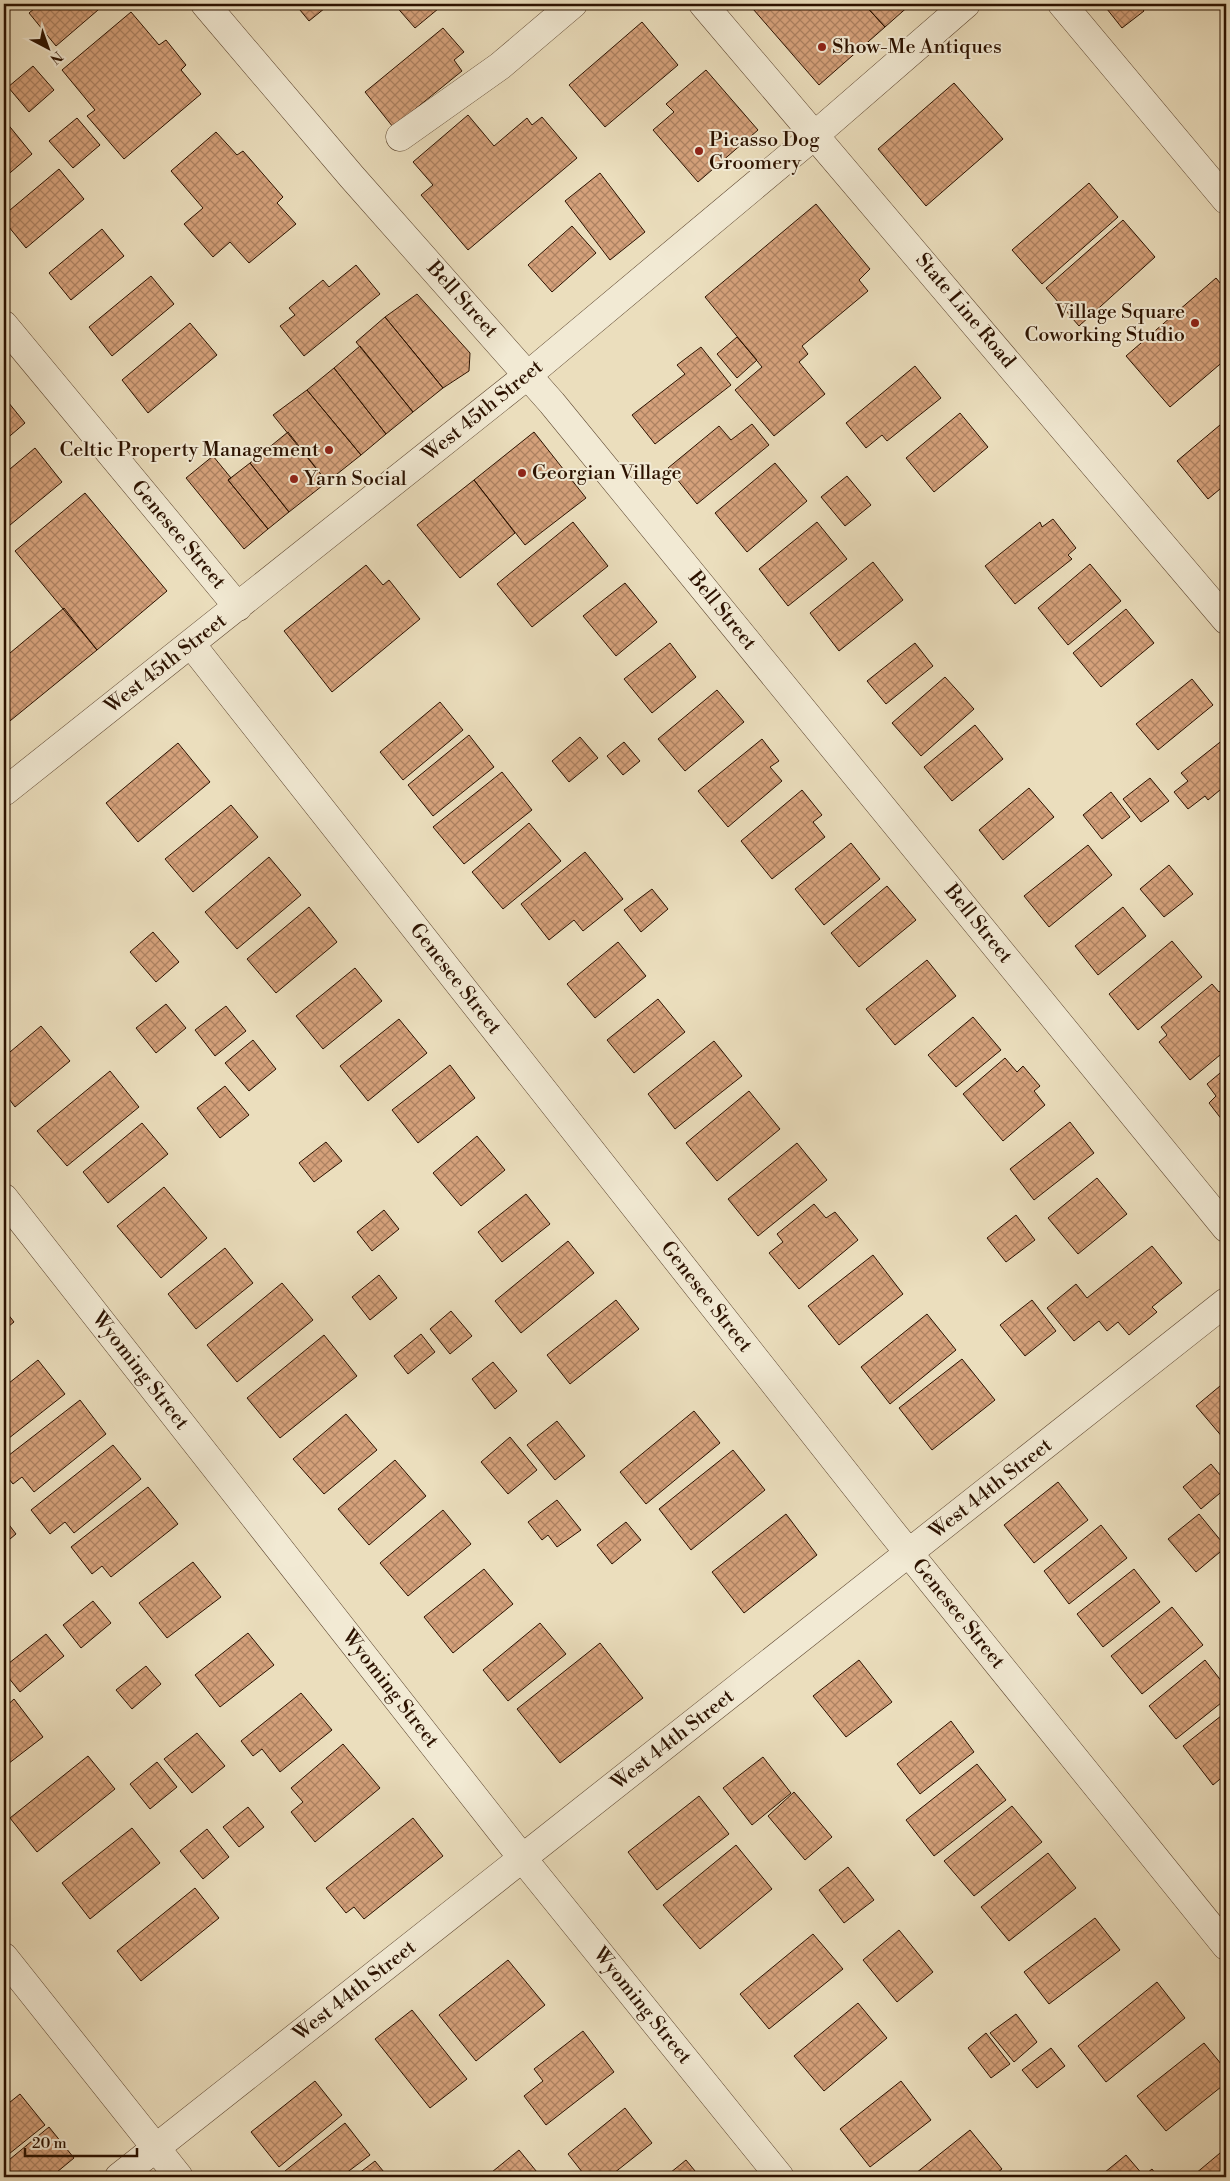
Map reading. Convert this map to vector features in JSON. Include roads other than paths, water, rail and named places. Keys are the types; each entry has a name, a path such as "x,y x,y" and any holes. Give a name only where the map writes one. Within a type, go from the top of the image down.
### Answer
{"street":[{"name":"Bell Street","path":"205,4 352,177 528,375 1226,1228"},
{"path":"400,137 500,66 573,4"},
{"name":"State Line Road","path":"703,4 1226,620"},
{"name":"West 45th Street","path":"4,792 528,375 815,135 966,4"},
{"path":"1062,4 1226,200"},
{"name":"Genesee Street","path":"4,325 238,607"},
{"name":"Genesee Street","path":"191,644 909,1554 1226,1946"},
{"name":"Wyoming Street","path":"4,1198 523,1858 780,2177"},
{"name":"West 44th Street","path":"119,2177 1226,1302"},
{"path":"4,1957 179,2177"}],"place":[{"name":"Show-Me Antiques","path":"822,47"},
{"name":"Picasso Dog Groomery","path":"699,151"},
{"name":"Village Square Coworking Studio","path":"1195,323"},
{"name":"Celtic Property Management","path":"329,450"},
{"name":"Georgian Village","path":"522,473"},
{"name":"Yarn Social","path":"294,479"}]}
